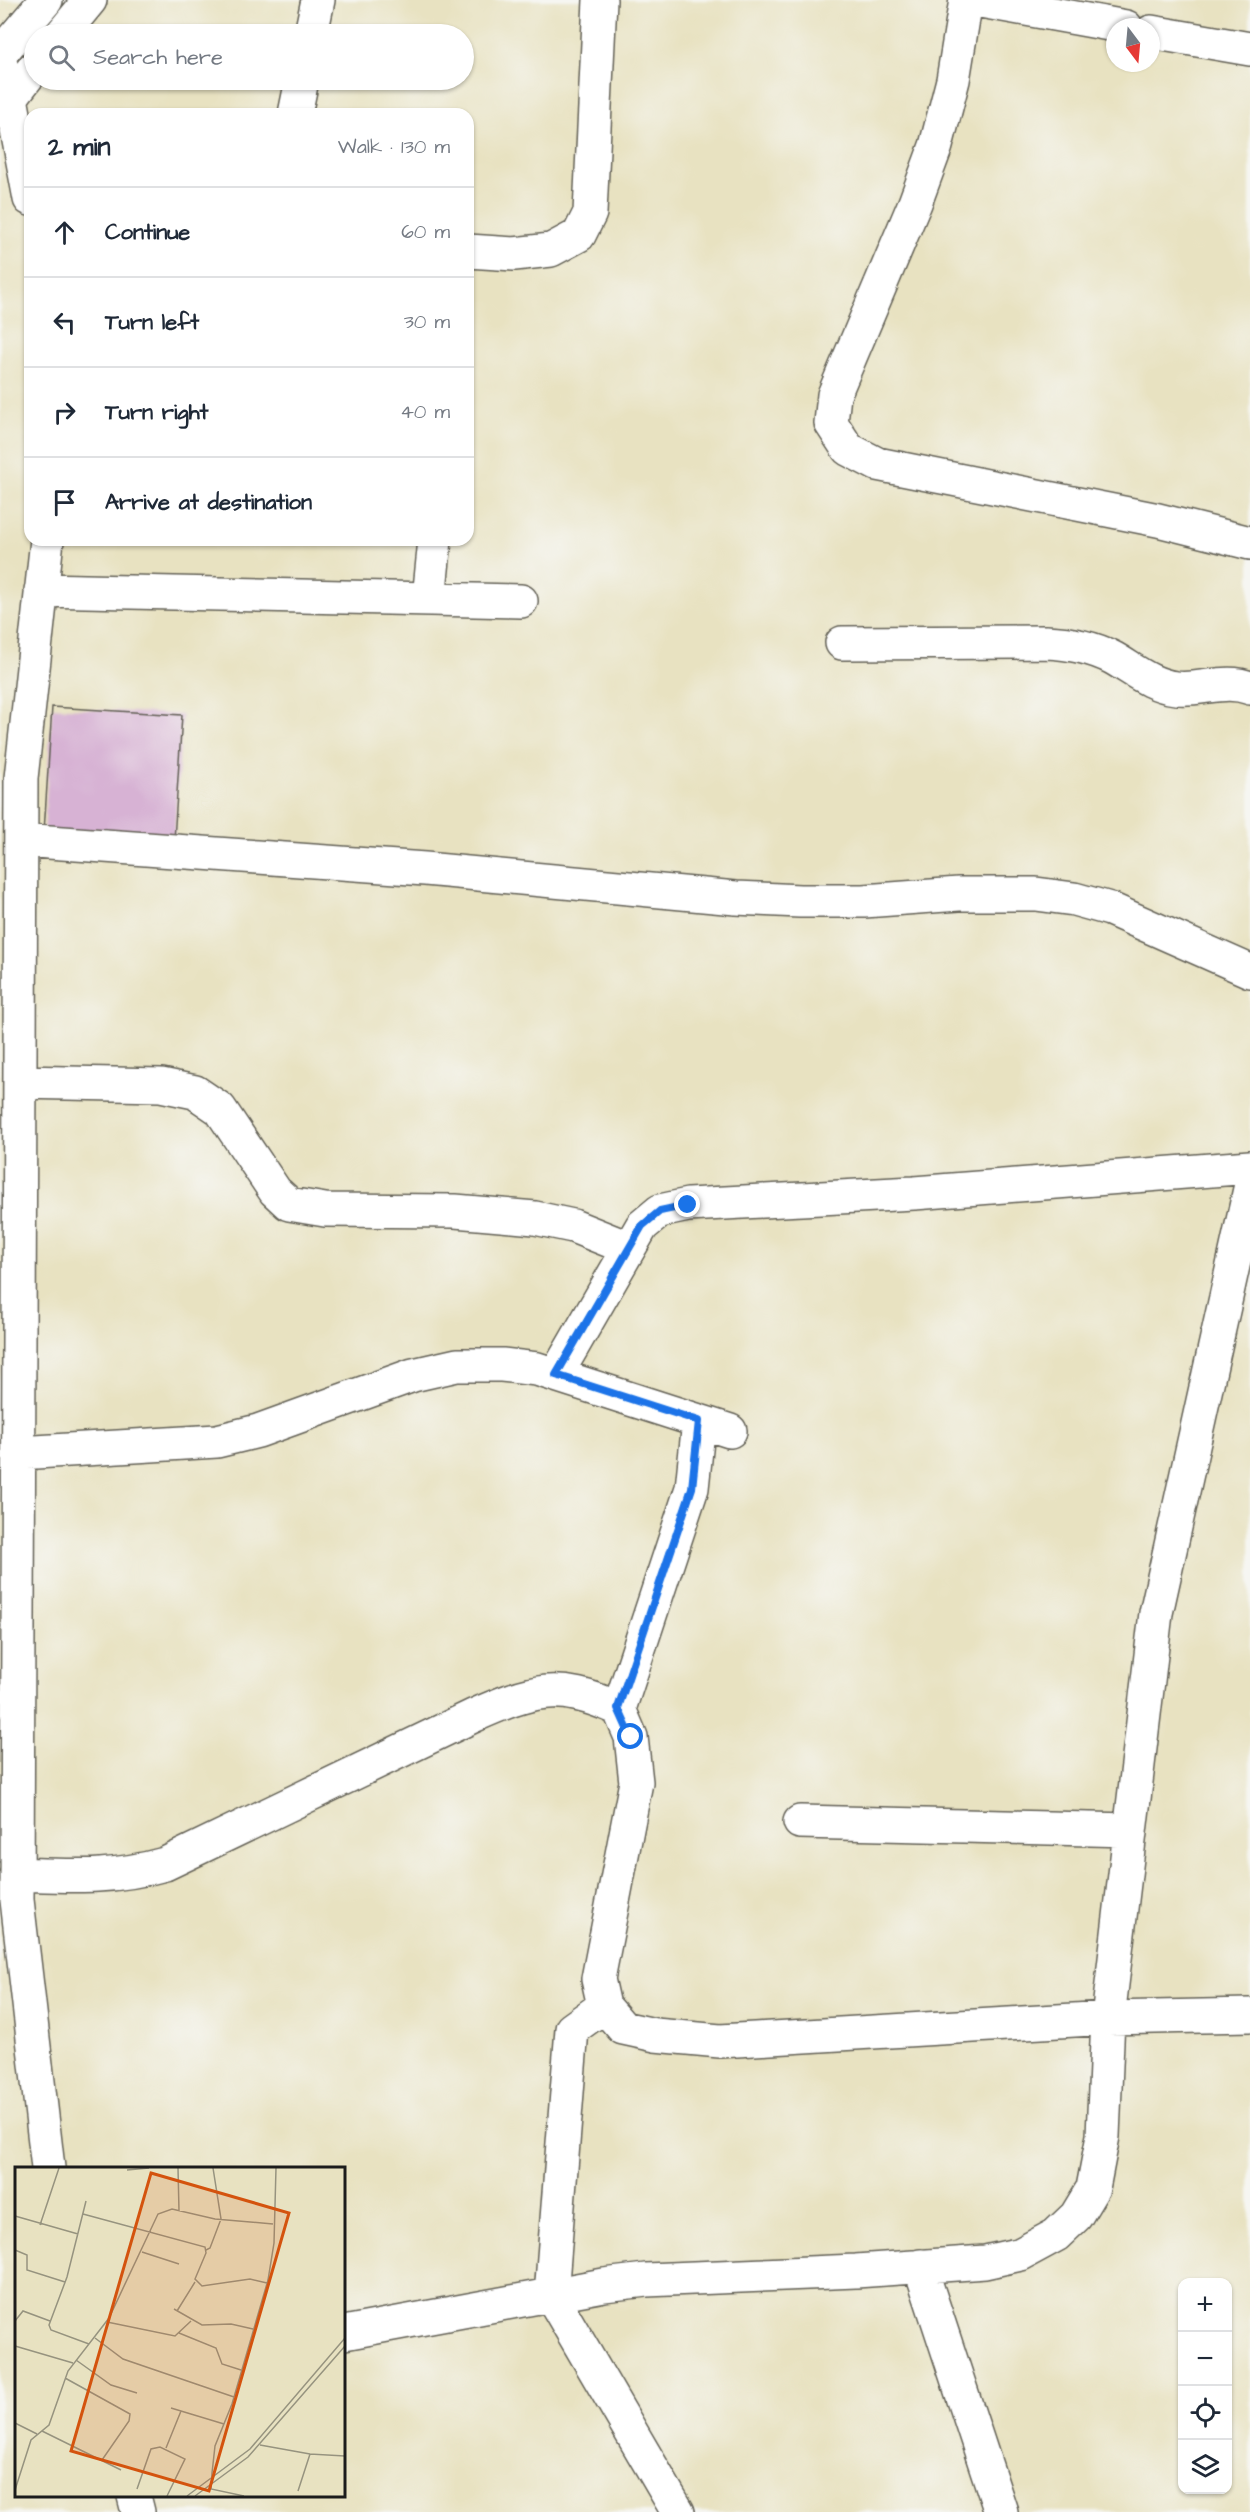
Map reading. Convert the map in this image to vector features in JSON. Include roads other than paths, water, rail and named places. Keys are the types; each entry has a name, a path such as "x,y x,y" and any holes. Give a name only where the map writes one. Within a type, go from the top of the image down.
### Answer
{"street":[{"path":"26,24 46,0"},
{"path":"70,24 90,0"},
{"path":"313,24 318,0"},
{"path":"474,251 514,254 551,250 579,235 590,213 600,0"},
{"path":"966,0 953,80 936,146 915,203 834,395 831,423 848,449 877,464 1158,520 1250,543"},
{"path":"975,0 1106,23"},
{"path":"0,54 24,26"},
{"path":"1160,34 1250,49"},
{"path":"0,62 5,105 24,176"},
{"path":"5,105 24,81"},
{"path":"297,108 300,90"},
{"path":"46,546 21,778 17,1900 48,2167"},
{"path":"429,599 434,546"},
{"path":"41,590 520,601"},
{"path":"842,643 1046,642 1076,644 1112,658 1151,682 1177,688 1239,683 1250,688"},
{"path":"21,840 424,869 768,900 826,902 959,894 1036,894 1074,899 1110,909 1250,971"},
{"path":"20,1082 161,1084 195,1092 220,1109 274,1191 289,1204 326,1210 455,1211 535,1218 573,1226 628,1248"},
{"path":"556,1375 628,1248 642,1226 660,1211 688,1205 914,1193 1250,1167"},
{"path":"345,2333 646,2280 985,2262 1022,2254 1056,2235 1076,2216 1093,2188 1103,2136 1108,2018 1156,1613 1250,1189"},
{"path":"19,1453 217,1441 258,1431 412,1375 457,1365 502,1365 537,1369 730,1431"},
{"path":"699,1421 692,1488 619,1709 631,1737 636,1782 598,1979 604,2006 623,2028 655,2036 720,2041 1108,2018 1250,2015"},
{"path":"18,1874 91,1877 133,1873 165,1864 517,1696 553,1691 592,1697 619,1709"},
{"path":"800,1822 1130,1830"},
{"path":"604,2006 572,2029 551,2295 678,2512"},
{"path":"920,2266 1001,2512"},
{"path":"134,2497 138,2512"}]}
